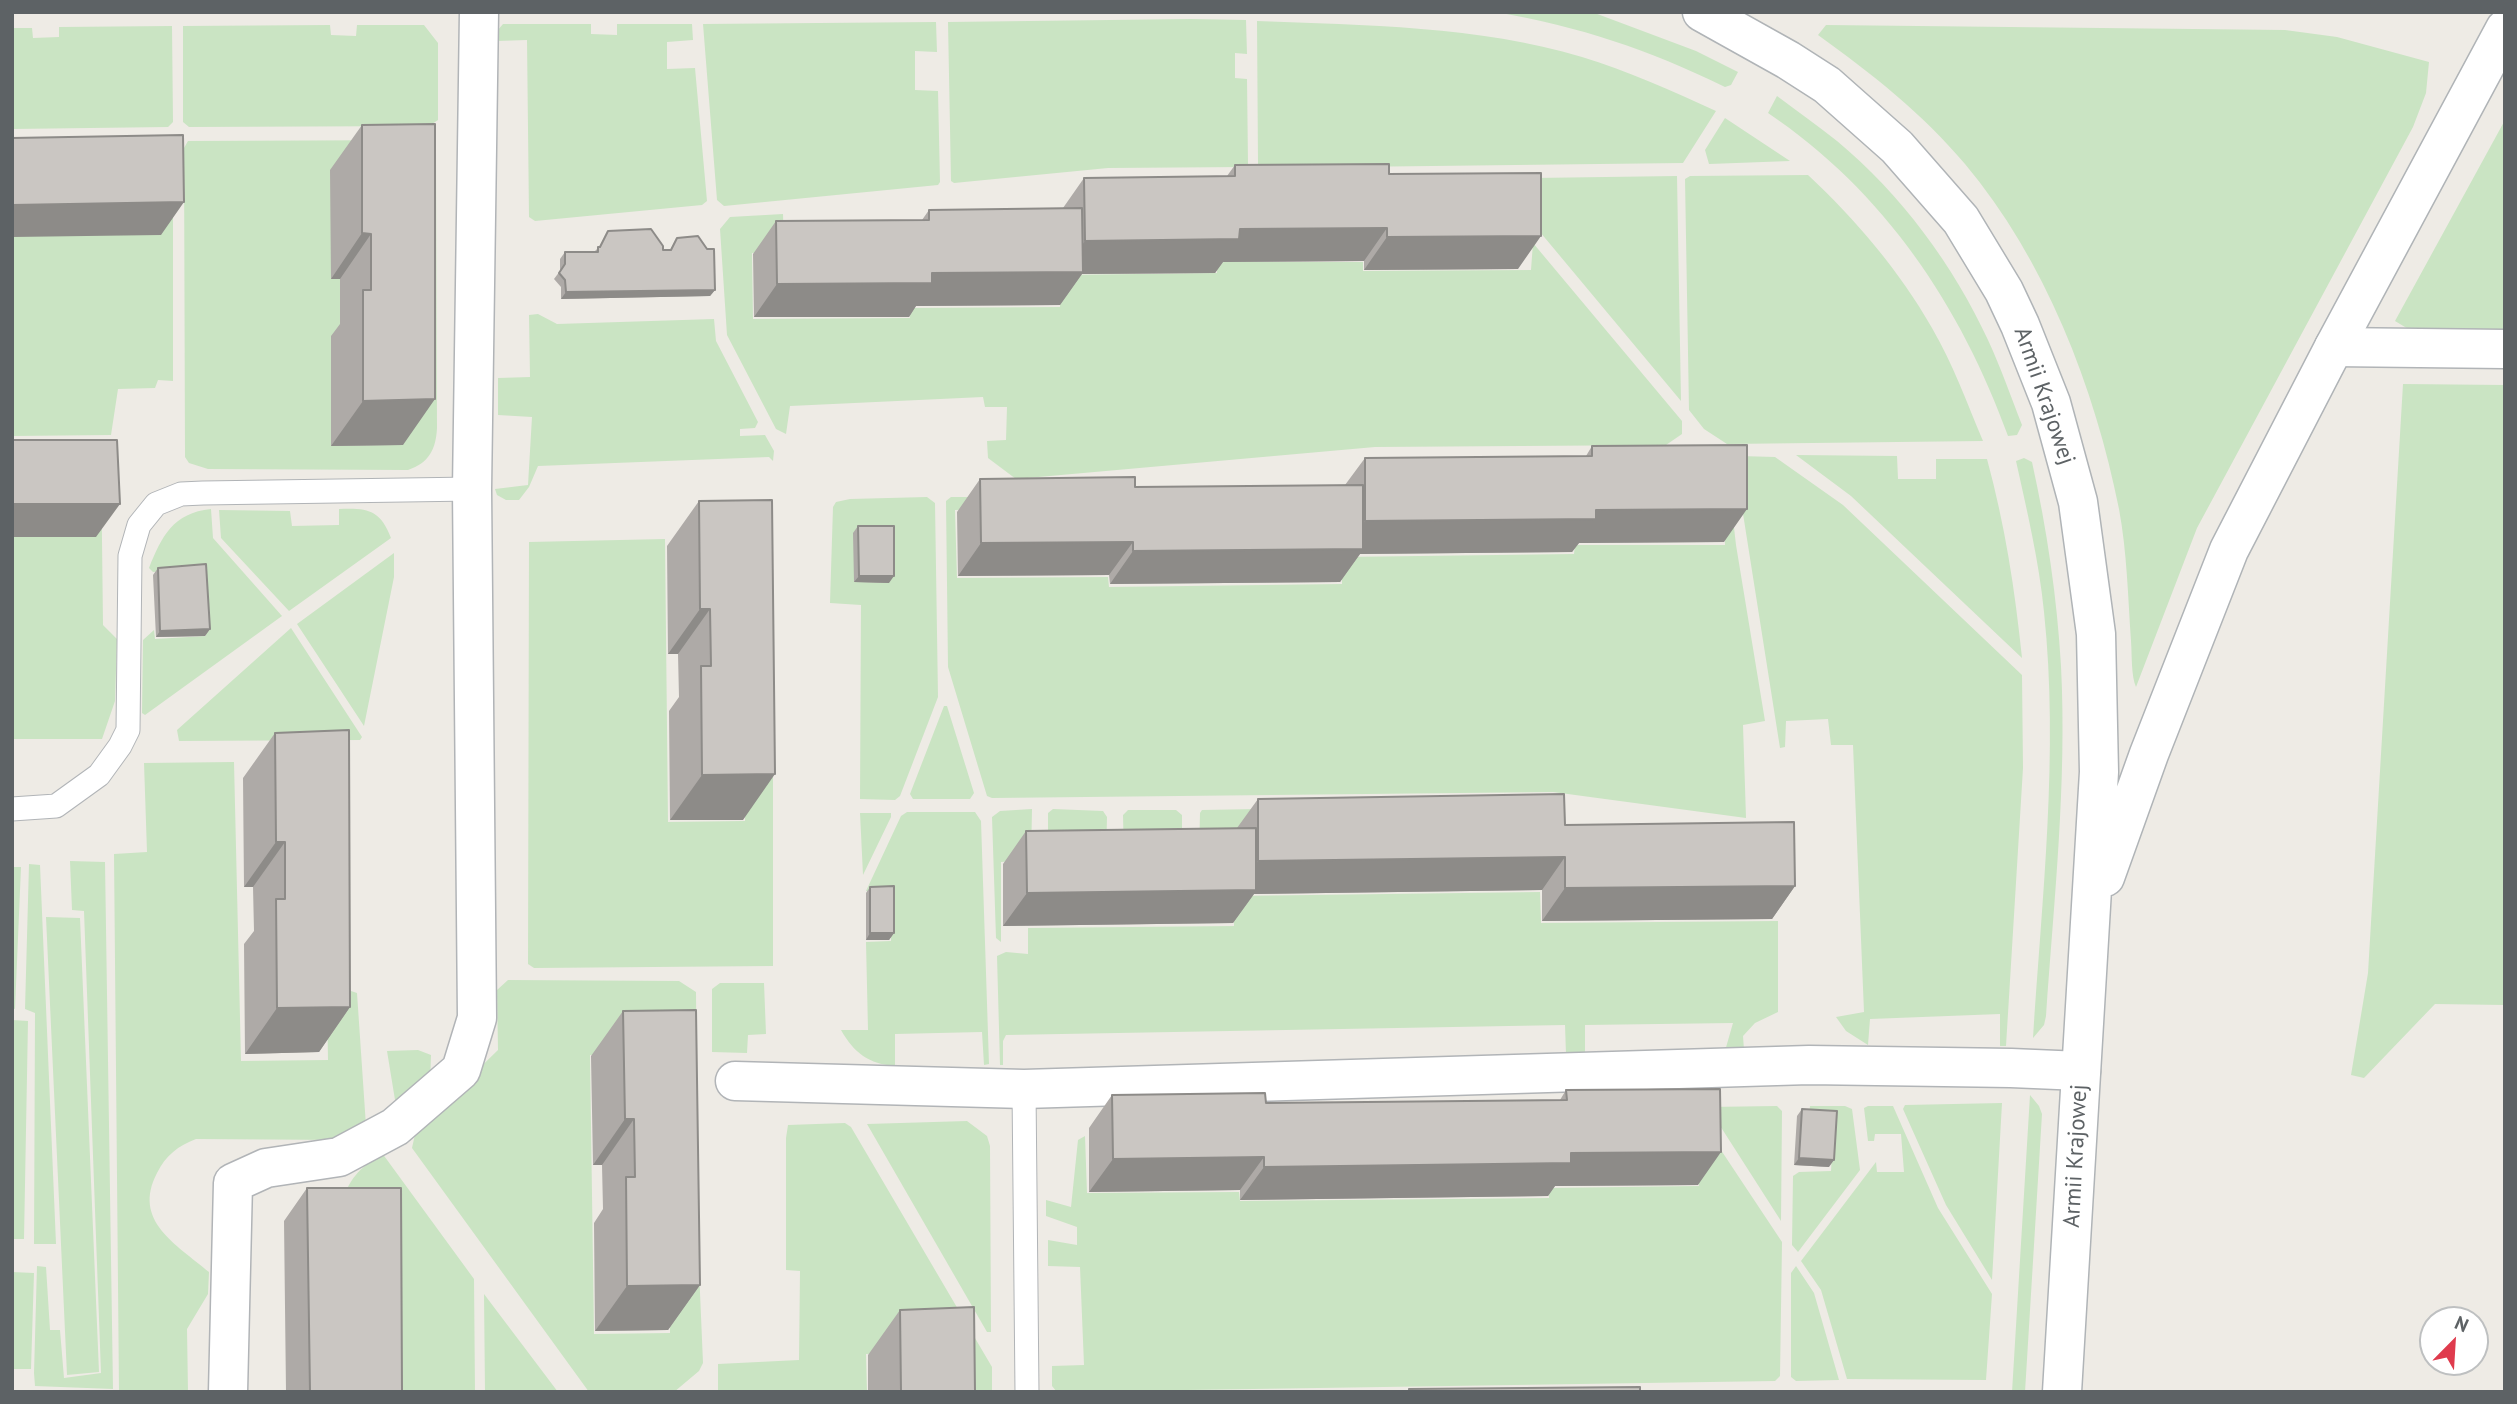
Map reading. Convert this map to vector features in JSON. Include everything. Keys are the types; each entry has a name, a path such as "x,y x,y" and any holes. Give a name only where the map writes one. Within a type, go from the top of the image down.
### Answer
{"street":[{"path":"228,1392 233,1184 267,1168 339,1157 394,1127 461,1070 477,1017 472,489 479,12"},
{"name":"Armii Krajowej","path":"1702,12 1827,85 1897,147 1961,220 1999,281 2020,325 2051,403 2078,502 2096,634 2099,772 2062,1392"},
{"name":"Armii Krajowej","path":"2089,920 2149,754 2229,550 2334,346 2505,29"},
{"path":"2334,346 2505,349"},
{"path":"735,1081 1024,1089 1808,1065 2081,1071"}],"lane":[{"path":"12,809 56,806 99,775 128,730 130,556 139,525 156,504 181,494 472,489"},
{"path":"1024,1089 1027,1392"}],"green space":[{"path":"1496,12 1592,12 1696,51 1738,72 1731,85 1725,87 1668,61 1613,41"},
{"path":"1246,20 1247,54 1235,53 1235,78 1247,79 1248,164 1245,167 1108,168 954,183 951,181 948,22"},
{"path":"1257,21 1421,29 1503,39 1582,57 1650,82 1716,111 1683,163 1264,168 1258,164"},
{"path":"936,22 937,52 915,51 915,90 938,91 938,185 724,206 717,200 703,24"},
{"path":"503,24 591,24 591,34 617,35 617,24 692,24 693,40 667,42 667,69 695,68 707,201 702,205 535,221 529,217 527,40 497,41 497,31"},
{"path":"330,25 331,35 356,36 357,25 424,25 438,43 438,120 429,126 189,127 183,122 183,26"},
{"path":"1826,25 2285,30 2337,37 2429,62 2426,93 2413,127 2197,528 2136,687 2132,671 2124,542 2109,463 2081,372 2043,283 1994,201 1965,164 1932,128 1896,95 1818,35"},
{"path":"172,26 173,122 168,127 12,129 12,28 32,28 33,38 59,37 59,27"},
{"path":"1777,96 1837,141 1883,184 1942,258 1974,312 1997,361 2022,425 2017,435 2008,436 1967,342 1914,255 1883,215 1848,178 1810,144 1768,113"},
{"path":"1725,118 1790,161 1709,164 1705,150"},
{"path":"2505,120 2505,333 2415,333 2395,321"},
{"path":"430,140 436,145 437,428 430,454 408,470 208,469 189,463 185,457 184,148 188,141"},
{"path":"12,144 173,146 173,381 158,380 155,388 118,389 111,435 12,436"},
{"path":"1808,175 1876,247 1919,307 1947,355 1983,441 1727,444 1704,429 1689,410 1685,179 1690,176"},
{"path":"1677,176 1681,401 1535,226 1534,178"},
{"path":"783,214 784,251 752,253 753,319 910,318 910,308 1060,307 1061,275 1217,273 1217,262 1363,262 1363,271 1531,270 1533,243 1682,421 1682,434 1666,445 1375,447 1016,479 988,458 987,441 1006,440 1007,407 985,407 983,397 790,406 786,434 776,429 727,335 720,229 730,217"},
{"path":"538,314 557,324 714,319 716,341 758,422 755,428 740,429 740,436 765,435 774,451 773,461 769,457 538,466 529,487 519,500 506,500 497,495 495,489 528,485 532,417 498,415 498,378 530,377 529,315"},
{"path":"2403,384 2505,385 2505,1005 2435,1004 2364,1078 2351,1075 2368,973"},
{"path":"12,454 101,454 103,625 117,639 115,701 102,739 12,739"},
{"path":"1796,455 1897,456 1898,479 1936,479 1936,459 1987,459 2009,558 2022,658 1851,496"},
{"path":"1739,456 1775,457 1843,505 2022,675 2023,768 2006,1046 2000,1046 2000,1014 1870,1019 1868,1045 1846,1031 1836,1017 1864,1012 1853,745 1831,745 1828,719 1786,721 1785,747 1780,748 1735,463"},
{"path":"2024,458 2032,462 2051,564 2061,666 2062,710 2059,841 2046,1016 2044,1025 2033,1038 2048,825 2050,718 2042,593 2016,461"},
{"path":"1724,475 1728,475 1736,545 1765,721 1743,725 1746,818 1553,792 987,796 948,667 946,501 951,497 984,497 982,509 955,510 957,578 1108,577 1109,587 1342,584 1342,557 1574,554 1575,545 1725,545"},
{"path":"927,497 935,503 938,697 900,796 895,800 860,799 861,605 830,603 833,507 836,502 850,499"},
{"path":"211,509 213,538 282,616 145,715 142,713 143,640 154,630 155,639 206,636 202,569 153,572 149,568 164,536 178,521 198,511"},
{"path":"339,509 371,512 382,521 391,538 289,611 221,538 219,510 290,511 292,526 339,525"},
{"path":"665,539 668,822 745,821 744,759 773,759 773,966 534,968 528,964 529,542"},
{"path":"394,553 394,577 364,726 297,624"},
{"path":"291,628 362,737 360,740 179,741 177,730"},
{"path":"944,706 947,706 974,793 970,799 913,799 910,794"},
{"path":"234,762 241,1061 328,1060 327,998 348,990 357,993 366,1126 344,1140 196,1139 169,1156 157,1173 151,1190 150,1205 154,1218 171,1241 209,1272 208,1294 187,1329 188,1392 119,1392 114,854 147,852 144,763"},
{"path":"1032,809 1031,860 1001,862 1001,942 996,938 992,817 1000,811"},
{"path":"1053,809 1103,811 1107,817 1106,859 1048,860 1048,813"},
{"path":"1258,809 1263,812 1199,858 1202,810"},
{"path":"1128,810 1176,810 1182,815 1182,859 1124,860 1123,815"},
{"path":"907,812 975,812 981,821 989,1064 984,1065 982,1032 895,1034 895,1066 877,1063 863,1056 841,1030 868,1030 866,942 891,941 891,892 866,891 901,816"},
{"path":"860,813 891,813 863,875"},
{"path":"70,861 105,862 113,1389 35,1386 37,1266 46,1267 50,1330 60,1330 64,1378 101,1373 84,911 72,910"},
{"path":"29,864 40,865 56,1244 34,1244 35,1013 25,1009"},
{"path":"12,867 21,867 15,1009 12,1008"},
{"path":"1540,892 1541,923 1778,921 1778,1012 1755,1023 1743,1036 1744,1050 1725,1051 1733,1023 1585,1025 1585,1054 1566,1054 1565,1025 1006,1035 1003,1041 1003,1065 1000,1065 997,956 1006,952 1028,954 1028,928 1234,926 1234,896"},
{"path":"46,917 80,918 99,1372 67,1375"},
{"path":"508,980 679,981 696,992 697,1117 664,1053 590,1055 594,1334 670,1333 670,1272 699,1269 703,1363 699,1371 674,1392 589,1392 412,1148 416,1130 498,1050 497,990"},
{"path":"720,983 764,983 766,1034 748,1035 747,1053 712,1052 712,989"},
{"path":"12,1020 28,1021 24,1239 12,1239"},
{"path":"418,1050 431,1055 430,1085 396,1106 387,1051"},
{"path":"2030,1095 2042,1114 2025,1392 2012,1392"},
{"path":"2002,1103 1992,1280 1946,1205 1903,1109 1905,1105"},
{"path":"1777,1106 1782,1111 1781,1221 1708,1107"},
{"path":"1810,1106 1845,1106 1852,1109 1860,1170 1798,1252 1792,1245 1793,1176 1799,1172 1831,1171 1834,1115 1809,1115"},
{"path":"1893,1106 1938,1208 1992,1294 1986,1380 1847,1379 1821,1290 1801,1261 1876,1162 1877,1172 1904,1172 1901,1134 1875,1134 1874,1141 1868,1141 1864,1108"},
{"path":"1693,1108 1782,1242 1780,1376 1775,1381 1057,1392 1052,1386 1052,1366 1084,1365 1080,1267 1048,1266 1048,1240 1077,1245 1077,1227 1046,1216 1046,1200 1071,1207 1078,1140 1085,1136 1087,1193 1239,1192 1240,1201 1549,1198 1549,1188 1699,1186 1698,1121"},
{"path":"967,1121 987,1136 990,1146 991,1332 987,1332 867,1124"},
{"path":"845,1123 851,1127 992,1367 992,1392 944,1392 943,1352 866,1354 867,1392 718,1392 718,1364 799,1360 800,1271 786,1270 788,1125"},
{"path":"382,1153 474,1279 475,1392 380,1392 341,1206 347,1188 356,1175"},
{"path":"1796,1266 1814,1293 1839,1380 1796,1381 1791,1377 1791,1273"},
{"path":"12,1272 34,1273 31,1369 12,1369"},
{"path":"484,1294 558,1392 485,1392"}],"building":[{"path":"435,124 435,399 363,401 363,290 371,290 371,234 362,233 362,125"},
{"path":"183,135 184,202 12,205 12,138"},
{"path":"1389,164 1389,174 1541,173 1541,236 1387,237 1387,228 1240,229 1239,239 1085,241 1084,178 1235,176 1235,165"},
{"path":"1082,208 1083,272 932,273 932,283 777,284 776,221 929,220 929,210"},
{"path":"651,229 663,250 671,250 677,238 698,236 707,249 714,249 715,290 566,292 565,280 559,273 565,264 565,252 598,252 598,247 608,231"},
{"path":"12,440 117,440 120,504 12,504"},
{"path":"1747,445 1747,509 1596,510 1596,519 1365,521 1365,458 1592,456 1592,446"},
{"path":"1135,477 1135,487 1363,485 1363,549 1133,551 1133,542 981,543 980,479"},
{"path":"772,500 775,774 702,775 701,666 711,666 710,609 700,609 699,501"},
{"path":"858,526 894,526 894,576 859,576"},
{"path":"206,564 210,629 160,631 158,568"},
{"path":"349,730 350,1007 277,1008 276,899 285,899 285,842 276,842 275,733"},
{"path":"1564,794 1565,825 1794,822 1795,886 1565,888 1565,857 1258,861 1258,799"},
{"path":"1256,828 1256,890 1027,893 1026,831"},
{"path":"894,886 894,933 870,933 870,887"},
{"path":"696,1010 700,1285 627,1286 626,1177 635,1177 634,1119 625,1119 623,1011"},
{"path":"1720,1089 1721,1152 1571,1153 1571,1163 1264,1167 1264,1157 1113,1159 1112,1095 1265,1093 1266,1103 1567,1100 1566,1090"},
{"path":"1802,1109 1837,1111 1834,1160 1799,1158"},
{"path":"307,1188 401,1188 402,1392 310,1392"},
{"path":"974,1307 975,1392 901,1392 900,1310"},
{"path":"1640,1387 1640,1392 1409,1392 1409,1389"}]}
